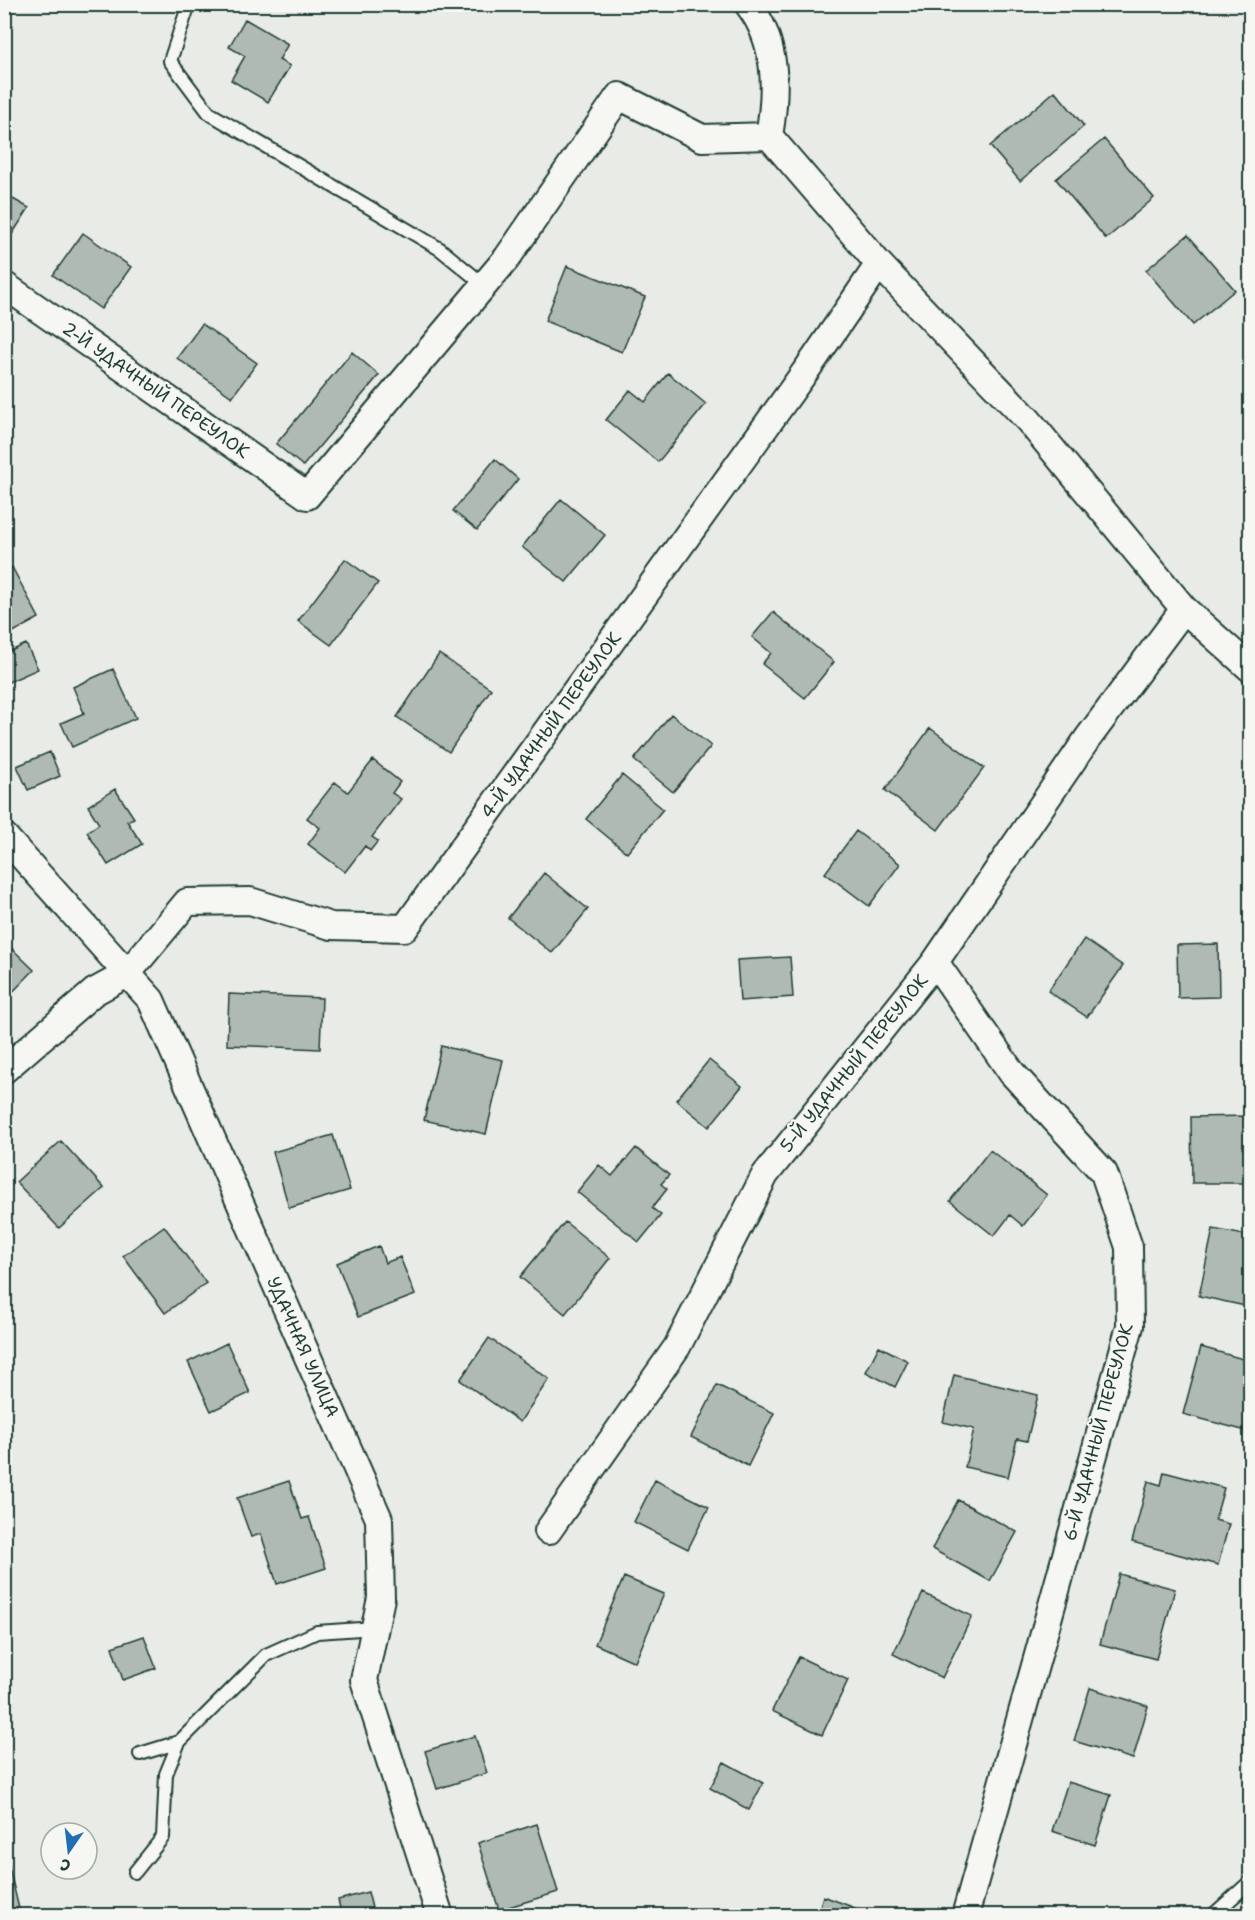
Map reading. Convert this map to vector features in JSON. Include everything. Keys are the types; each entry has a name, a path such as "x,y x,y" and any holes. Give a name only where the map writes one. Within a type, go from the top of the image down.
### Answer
{"street":[{"path":"748,4 759,19 775,69 774,108 769,136"},
{"path":"483,284 507,258 618,96 702,138 769,136"},
{"path":"769,136 879,264 1029,421 1184,609 1250,666"},
{"name":"4-Й УДАЧНЫЙ ПЕРЕУЛОК","path":"127,974 187,902 250,901 331,926 405,928 815,358 879,264"},
{"name":"2-Й УДАЧНЫЙ ПЕРЕУЛОК","path":"4,285 307,496 483,284"},
{"name":"5-Й УДАЧНЫЙ ПЕРЕУЛОК","path":"548,1531 677,1347 765,1174 935,962 1088,738 1184,609"},
{"name":"УДАЧНАЯ УЛИЦА","path":"4,836 151,1000 379,1519 381,1598 364,1680 440,1916"},
{"name":"6-Й УДАЧНЫЙ ПЕРЕУЛОК","path":"935,962 1012,1073 1104,1173 1129,1247 1130,1326 964,1916"},
{"path":"4,1070 94,992 127,974"}],"lane":[{"path":"189,4 170,61 209,113 440,249 483,284"},
{"path":"135,1872 163,1837 166,1774 179,1742 266,1655 317,1632 375,1628"},
{"path":"140,1754 179,1742"},
{"path":"1212,1916 1251,1882"}],"building":[{"path":"245,19 288,44 279,60 290,66 268,102 231,80 245,56 229,47"},
{"path":"1055,91 1084,126 1020,181 990,146"},
{"path":"1104,139 1154,198 1106,239 1056,179"},
{"path":"4,194 29,208 4,247"},
{"path":"83,233 131,267 101,309 53,275"},
{"path":"1188,235 1235,290 1193,325 1146,270"},
{"path":"567,266 645,297 622,352 545,321"},
{"path":"202,324 257,363 232,397 177,358"},
{"path":"352,352 379,375 303,466 276,444"},
{"path":"668,373 706,404 658,462 606,420 630,390 645,402"},
{"path":"495,459 518,479 477,530 453,511"},
{"path":"561,499 605,535 566,582 522,547"},
{"path":"345,559 378,583 331,645 298,621"},
{"path":"12,567 39,618 4,637 4,571"},
{"path":"773,612 834,662 805,698 762,664 771,653 752,637"},
{"path":"26,644 38,669 4,684 4,654"},
{"path":"439,654 491,689 449,752 397,717"},
{"path":"113,669 136,718 72,747 61,723 84,713 73,687"},
{"path":"671,714 711,746 673,792 634,760"},
{"path":"930,728 984,768 938,830 885,790"},
{"path":"50,752 60,776 28,790 17,766"},
{"path":"373,760 400,782 392,793 401,799 372,837 378,841 370,851 365,846 345,872 308,844 320,828 307,818 335,782 348,792"},
{"path":"622,775 663,809 627,853 586,819"},
{"path":"115,789 134,818 127,821 142,844 108,865 87,832 99,824 88,806"},
{"path":"856,831 900,864 869,906 825,873"},
{"path":"544,873 588,909 552,953 508,918"},
{"path":"1084,939 1123,966 1087,1017 1048,991"},
{"path":"4,941 34,970 4,1001"},
{"path":"1218,944 1219,997 1178,998 1177,945"},
{"path":"790,957 793,997 740,1001 737,960"},
{"path":"229,994 322,998 320,1049 227,1045"},
{"path":"441,1046 503,1060 486,1134 424,1120"},
{"path":"709,1060 742,1086 709,1127 676,1100"},
{"path":"1250,1116 1250,1183 1192,1183 1191,1117"},
{"path":"333,1135 350,1190 289,1208 273,1152"},
{"path":"61,1141 104,1188 59,1228 16,1182"},
{"path":"636,1148 669,1175 661,1184 667,1189 652,1208 661,1215 639,1242 577,1192 599,1165 612,1176"},
{"path":"990,1150 1047,1195 1023,1226 1010,1215 994,1236 950,1201"},
{"path":"565,1222 610,1258 565,1314 520,1277"},
{"path":"164,1226 206,1283 165,1313 123,1256"},
{"path":"1213,1229 1250,1236 1250,1307 1199,1296"},
{"path":"379,1246 385,1263 400,1257 415,1295 358,1317 337,1263"},
{"path":"489,1338 549,1379 520,1422 460,1380"},
{"path":"227,1343 250,1393 211,1411 188,1362"},
{"path":"879,1346 908,1361 895,1387 866,1372"},
{"path":"1201,1347 1250,1361 1250,1432 1183,1414"},
{"path":"954,1375 1038,1395 1027,1441 1017,1439 1008,1477 965,1467 974,1429 943,1422"},
{"path":"717,1385 774,1413 748,1466 691,1437"},
{"path":"1164,1472 1224,1488 1215,1520 1229,1524 1218,1565 1132,1542 1148,1481 1161,1485"},
{"path":"655,1480 709,1507 688,1549 634,1522"},
{"path":"289,1481 302,1519 309,1517 326,1568 277,1584 261,1534 251,1537 237,1498"},
{"path":"958,1500 1017,1532 990,1581 932,1549"},
{"path":"1119,1574 1175,1589 1156,1659 1100,1644"},
{"path":"624,1577 664,1594 635,1662 595,1644"},
{"path":"923,1593 972,1616 942,1678 893,1654"},
{"path":"144,1636 156,1668 123,1680 112,1647"},
{"path":"799,1657 848,1680 822,1735 772,1711"},
{"path":"1090,1688 1148,1706 1133,1759 1074,1741"},
{"path":"475,1736 487,1773 437,1789 425,1751"},
{"path":"724,1762 763,1783 749,1810 710,1788"},
{"path":"1068,1782 1111,1795 1095,1845 1052,1831"},
{"path":"537,1824 558,1892 499,1910 478,1843"},
{"path":"4,1863 8,1863 20,1913 9,1916 4,1916"},
{"path":"368,1892 374,1916 342,1916 338,1900"},
{"path":"823,1896 874,1915 874,1916 817,1916"}]}
